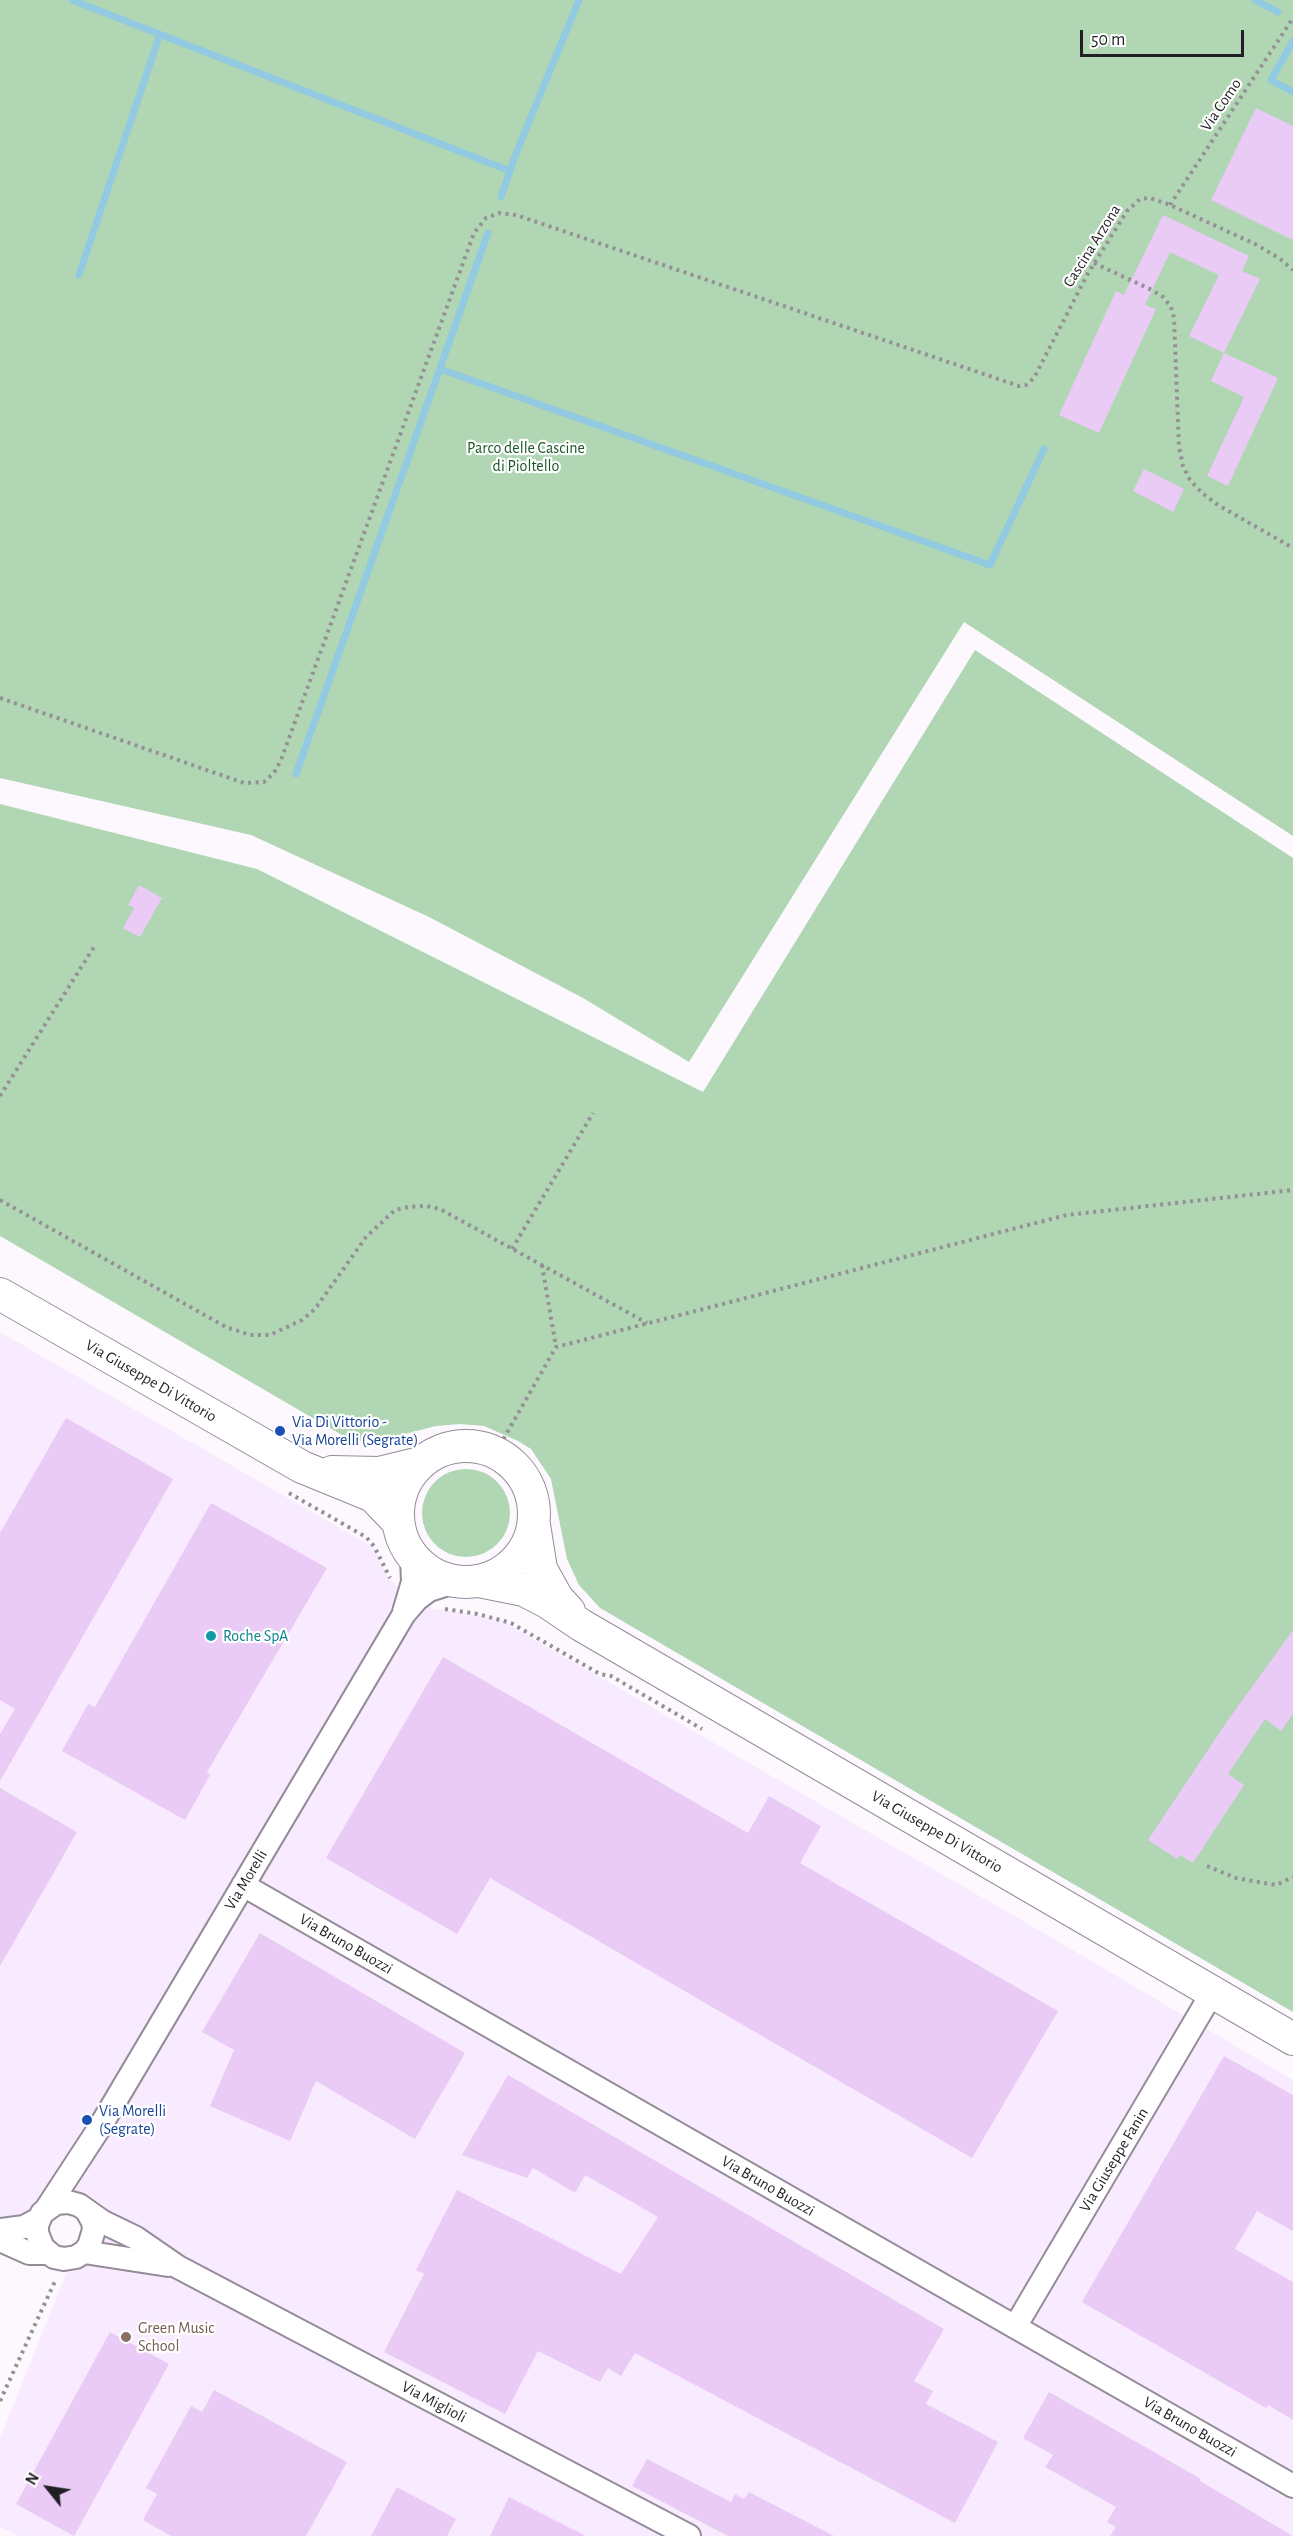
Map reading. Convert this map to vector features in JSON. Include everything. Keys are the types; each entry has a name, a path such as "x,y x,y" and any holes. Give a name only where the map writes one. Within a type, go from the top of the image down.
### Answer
{"main road":[{"name":"Via Giuseppe Di Vittorio","path":"0,1294 295,1479 373,1496 398,1522"},
{"path":"472,1445 496,1452 514,1465 525,1479 532,1497 534,1525 524,1551 497,1575 467,1581 434,1575 412,1557 403,1541 398,1522 400,1495 408,1478 420,1463 435,1452 453,1446 472,1445"},
{"name":"Via Giuseppe Di Vittorio","path":"295,1479 379,1473 420,1463"},
{"name":"Via Giuseppe Di Vittorio","path":"534,1525 541,1569 557,1598 581,1625"},
{"name":"Via Giuseppe Di Vittorio","path":"467,1581 524,1590 1293,2039"}],"street":[{"name":"Via Morelli","path":"43,2213 88,2147 410,1603 414,1570 412,1557"},
{"name":"Via Morelli","path":"410,1603 440,1585 467,1581"},
{"name":"Via Bruno Buozzi","path":"243,1885 1293,2486"},
{"name":"Via Giuseppe Fanin","path":"1015,2327 1212,1993"},
{"name":"Via Morelli","path":"83,2208 77,2175 88,2147"},
{"path":"0,2230 24,2227 62,2202 83,2208 136,2238 178,2267"},
{"path":"43,2213 37,2233 39,2241 65,2255 89,2246 94,2230 93,2222 83,2208"},
{"path":"0,2240 29,2253 178,2267"},
{"name":"Via Miglioli","path":"178,2267 689,2536"}],"path":[{"name":"Via Como","path":"1170,205 1293,18"},
{"name":"Cascina Arzona","path":"0,698 244,783 264,782 274,773 281,760 474,233 486,218 500,213 516,215 1014,384 1026,385 1034,378 1094,263 1127,210 1135,202 1150,198 1170,205 1255,244 1279,258 1293,270"},
{"path":"1094,263 1152,290 1163,297 1171,308 1174,318 1179,447 1183,466 1190,480 1218,505 1293,548"},
{"path":"0,1096 94,947"},
{"path":"512,1249 593,1113"},
{"path":"556,1347 1067,1215 1293,1190"},
{"path":"0,1200 226,1328 257,1336 270,1335 294,1325 315,1309 366,1237 395,1210 408,1206 440,1209 648,1323"},
{"path":"496,1452 556,1347 542,1265"},
{"path":"295,1479 366,1537 374,1546 387,1573 410,1603 477,1614 511,1623 600,1674 611,1676 703,1729"},
{"path":"1207,1866 1236,1878 1264,1884 1276,1885 1293,1877"},
{"path":"0,2401 65,2255"}],"shaded area":[{"path":"0,1332 373,1547 388,1578 412,1599 432,1608 499,1619 1037,1929 1293,2080 1293,2536 19,2536 0,2527 0,2438 68,2269 89,2266 103,2239 103,2216 35,2211 0,2230"}],"green space":[{"name":"Parco delle Cascine di Pioltello","path":"0,0 1293,0 1293,836 964,622 689,1062 583,998 429,917 251,835 0,778"},
{"path":"975,650 1293,858 1293,2012 600,1608 579,1585 567,1559 551,1479 531,1449 518,1441 484,1426 460,1424 436,1426 369,1443 347,1438 0,1236 0,804 257,869 703,1092"},
{"path":"466,1469 491,1476 503,1488 510,1513 503,1538 491,1550 466,1557 441,1550 429,1538 422,1513 429,1488 441,1476"}],"building":[{"path":"1256,108 1293,126 1293,240 1211,200"},
{"path":"1163,215 1249,256 1242,271 1260,279 1224,353 1189,336 1219,275 1170,252 1145,305 1156,309 1099,433 1059,415 1116,291 1124,295"},
{"path":"1224,353 1278,378 1228,486 1207,476 1244,397 1211,381"},
{"path":"1144,469 1184,489 1173,512 1133,491"},
{"path":"139,885 162,898 140,937 123,928 134,908 128,905"},
{"path":"66,1418 173,1479 0,1781 0,1734 15,1709 0,1700 0,1533"},
{"name":"Roche SpA","path":"211,1503 327,1568 207,1772 210,1775 185,1820 62,1751 88,1704 95,1707"},
{"path":"1293,1630 1293,1714 1281,1731 1265,1719 1228,1774 1244,1785 1193,1863 1180,1855 1177,1859 1148,1840 1228,1720"},
{"path":"443,1657 748,1833 769,1796 821,1826 800,1863 1058,2011 972,2158 490,1878 457,1934 326,1858"},
{"path":"0,1788 77,1832 0,1966"},
{"path":"260,1933 465,2053 415,2139 316,2081 290,2141 210,2106 234,2050 202,2032"},
{"path":"1224,2056 1293,2095 1293,2231 1257,2211 1235,2249 1293,2282 1293,2420 1268,2405 1266,2408 1082,2302"},
{"path":"508,2075 944,2329 914,2381 933,2391 926,2404 998,2442 955,2523 635,2353 621,2376 608,2368 600,2382 538,2351 505,2414 384,2352 424,2274 416,2270 457,2190 621,2274 658,2217 585,2175 575,2193 533,2168 527,2178 462,2155"},
{"path":"110,2332 169,2364 74,2536 16,2504"},
{"path":"214,2390 347,2462 306,2536 171,2536 143,2520 157,2494 146,2488 191,2406 202,2412"},
{"path":"1049,2392 1201,2479 1200,2481 1293,2536 1110,2536 1116,2527 1107,2522 1116,2507 1045,2467 1053,2455 1023,2438"},
{"path":"647,2459 731,2502 735,2494 744,2499 749,2492 834,2536 728,2536 632,2486"},
{"path":"397,2487 456,2519 447,2536 371,2536"},
{"path":"509,2497 586,2536 490,2536"}],"waterway":[{"path":"72,0 510,171"},
{"path":"501,197 515,156 579,0"},
{"path":"1255,0 1278,12"},
{"path":"79,275 160,34"},
{"path":"1293,41 1271,80 1293,92"},
{"path":"296,774 488,233"},
{"path":"440,369 990,565 1044,449"}],"place":[{"name":"Via Di Vittorio - Via Morelli (Segrate)","path":"280,1431"},
{"name":"Roche SpA","path":"211,1636"},
{"name":"Via Morelli (Segrate)","path":"87,2120"},
{"name":"Green Music School","path":"126,2337"}]}
